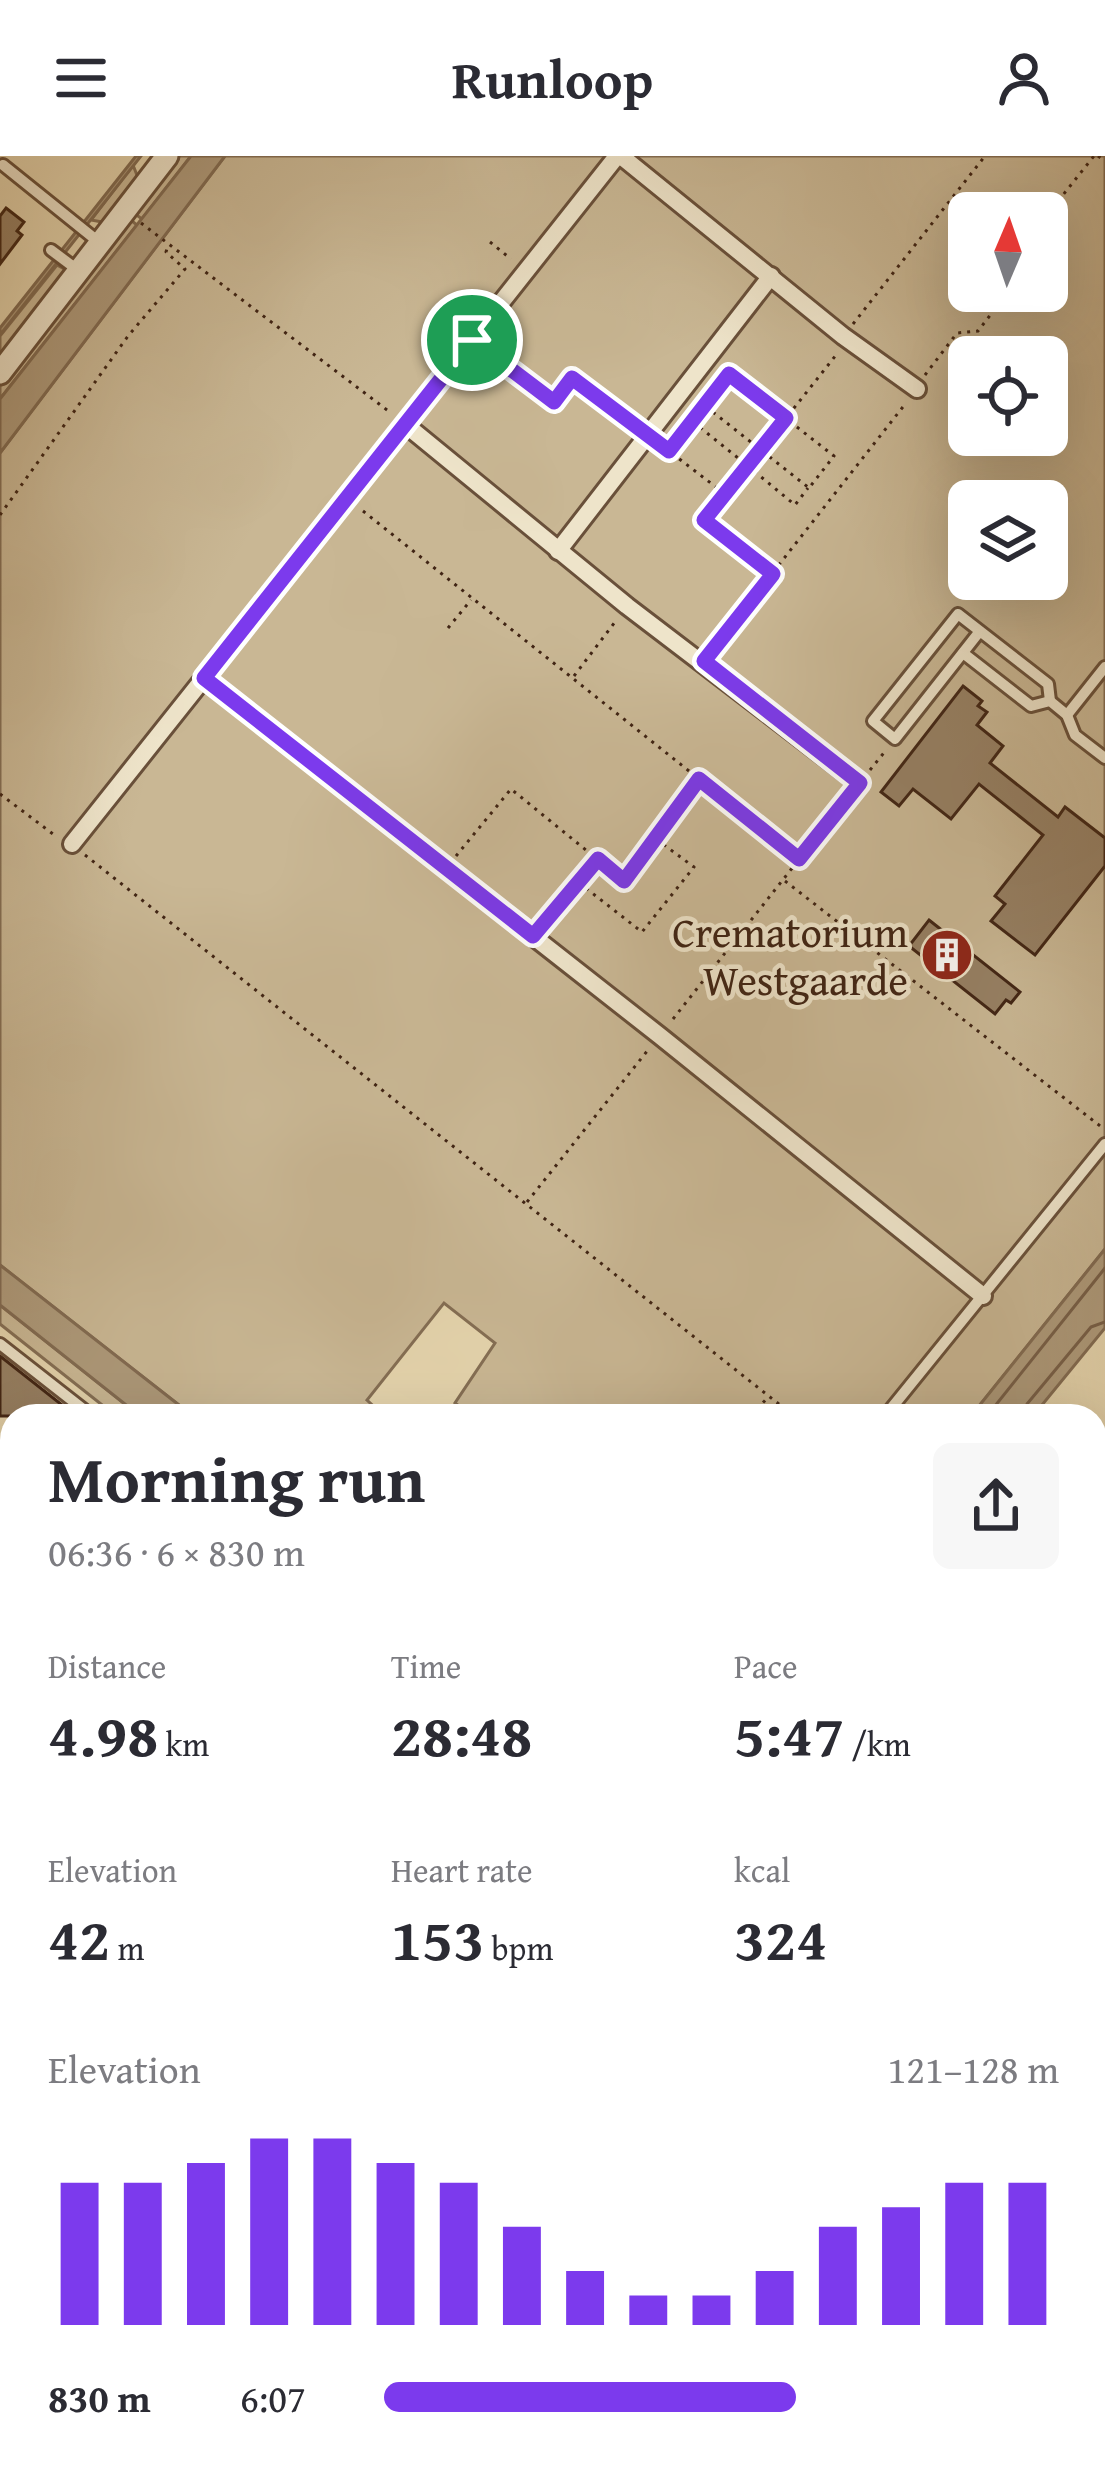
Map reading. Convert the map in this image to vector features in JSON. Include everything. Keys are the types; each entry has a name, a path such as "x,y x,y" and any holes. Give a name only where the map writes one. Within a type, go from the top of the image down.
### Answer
{"street":[{"path":"72,844 619,156 917,389"},
{"path":"0,374 72,266 157,162"},
{"path":"558,551 771,276"},
{"path":"406,425 627,606 860,783"},
{"path":"204,678 983,1296"}],"lane":[{"path":"3,165 95,238"},
{"path":"51,250 72,266"},
{"path":"980,631 895,739 873,722 958,614 980,631 1048,684 1050,701 1067,715 1075,735 1105,758"},
{"path":"963,652 1031,706 1050,701"},
{"path":"1067,715 1105,667"},
{"path":"895,1404 1105,1144"},
{"path":"0,1344 77,1404"}],"path":[{"path":"773,574 704,520 985,156"},
{"path":"1066,192 1096,156 1105,161"},
{"path":"134,217 406,425"},
{"path":"490,242 527,271"},
{"path":"167,243 166,252 184,269"},
{"path":"0,514 128,336 190,261"},
{"path":"704,661 957,333 978,331 993,312"},
{"path":"472,340 554,402 572,378 725,494"},
{"path":"669,451 704,405 729,374 834,456 795,505 692,421"},
{"path":"704,405 809,488"},
{"path":"347,499 799,859 895,739"},
{"path":"448,628 472,598"},
{"path":"572,678 627,606"},
{"path":"446,868 512,788 624,881 699,779"},
{"path":"0,794 52,836 72,844 779,1404"},
{"path":"578,882 642,932 694,867 656,839"},
{"path":"533,936 598,859"},
{"path":"783,880 1105,1130"},
{"path":"762,1404 769,1396"}],"shaded area":[{"path":"176,156 191,156 142,219 135,214"},
{"path":"225,156 1105,156 1105,1249 981,1404 456,1404 495,1343 444,1303 367,1400 371,1404 178,1404 0,1265 0,453"},
{"path":"133,165 140,183 108,223 91,220"},
{"path":"127,217 137,225 0,399 0,379"},
{"path":"57,265 66,270 65,277 0,362 0,336"},
{"path":"0,1305 125,1404 101,1404 0,1324"}],"water":[{"path":"136,156 141,156 0,335 0,328"},
{"path":"191,156 225,156 0,453 0,399"},
{"path":"1105,1249 1105,1328 1043,1404 981,1404"},
{"path":"0,1265 178,1404 125,1404 0,1305"}],"building":[{"path":"6,208 24,222 17,231 22,235 0,264 0,216"},
{"path":"963,686 982,701 978,706 987,712 977,725 1003,746 990,763 1058,817 1065,807 1105,838 1105,866 1035,955 991,921 1005,904 995,896 1043,835 979,784 951,819 913,789 899,806 881,792"},
{"name":"Crematorium Westgaarde","path":"929,920 1020,992 1011,1003 1006,1000 995,1014 909,946"},
{"path":"0,1356 61,1404 0,1404"}],"place":[{"name":"Crematorium Westgaarde","path":"947,955"}],"route":[{"path":"472,340 554,402 572,378 669,451 729,374 786,418 704,520 773,574 704,661 860,783 799,859 699,779 624,881 598,859 533,936 204,678 472,340"}]}
